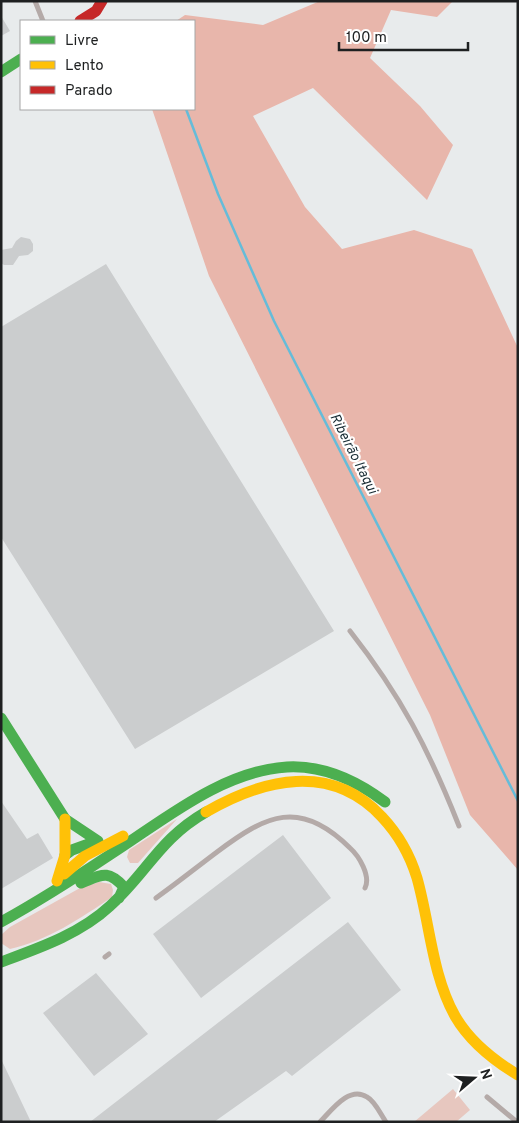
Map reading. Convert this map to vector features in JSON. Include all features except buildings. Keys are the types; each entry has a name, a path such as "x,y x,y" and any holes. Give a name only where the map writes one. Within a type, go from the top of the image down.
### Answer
{"main road":[{"path":"82,20 96,11 102,1"},
{"path":"1,72 20,60"},
{"path":"1,718 65,819 100,843 123,869 127,881 119,898"},
{"path":"1,922 156,824 235,781 264,770 287,766 312,768 342,776 366,787 393,810"},
{"path":"1,962 90,922 119,898 156,852 189,822 235,796 258,787 280,781 315,781 352,793 367,802 384,816 412,847 427,870 436,905 445,959 463,1007 472,1022 489,1041 518,1064"},
{"path":"57,882 65,855 65,819"},
{"path":"65,855 72,850 100,843 156,824"},
{"path":"41,898 77,862 100,843"},
{"path":"412,847 414,865 436,964 450,1007 471,1038 502,1066 518,1075"},
{"path":"412,847 419,918 441,1011 461,1040 477,1057 518,1085"},
{"path":"41,898 103,874 114,876 124,887"},
{"path":"1,927 13,916"},
{"path":"1,953 14,957"}],"lane":[{"path":"34,1 43,20"},
{"path":"350,632 396,693 417,730 436,768 459,826"},
{"path":"156,898 254,826 281,817 297,818 314,823 340,838 354,852 362,866 366,877 365,888"},
{"path":"320,1122 347,1096 358,1094 368,1097 386,1122"},
{"path":"487,1097 517,1122"}],"shaded area":[{"path":"320,1 453,1 437,17 391,10 370,58 420,106 453,145 427,200 313,88 253,116 305,207 342,249 414,230 472,249 518,348 518,870 470,815 430,715 209,276 152,110 195,110 195,20 178,20 185,15 263,25"},
{"path":"177,819 138,863 130,863 127,857 129,850"},
{"path":"99,882 111,884 113,890 112,897 76,921 50,935 24,945 10,949 1,943 1,935 10,927 80,888"},
{"path":"453,1089 470,1110 456,1122 414,1122"}],"waterway":[{"name":"Ribeirão Itaqui","path":"186,110 218,194 274,321 518,801"}],"traffic: fast":[{"path":"1,72 20,60"},
{"path":"1,718 65,819 98,841"},
{"path":"1,922 70,881 194,799 217,787 263,770 300,767 326,772 363,787 385,802"},
{"path":"1,962 58,939 86,925 123,894 176,833 206,812"},
{"path":"65,855 72,850 97,841"},
{"path":"81,883 99,876 108,876 118,881 124,887 119,898"}],"traffic: slow":[{"path":"206,812 250,791 296,782 319,783 341,788 362,800 388,824 403,845 411,861 417,878 441,984 455,1016 483,1050 518,1075"},
{"path":"57,881 65,855 65,819"},
{"path":"64,874 85,856 123,836"}],"traffic: jam":[{"path":"82,20 96,11 102,1"}]}
